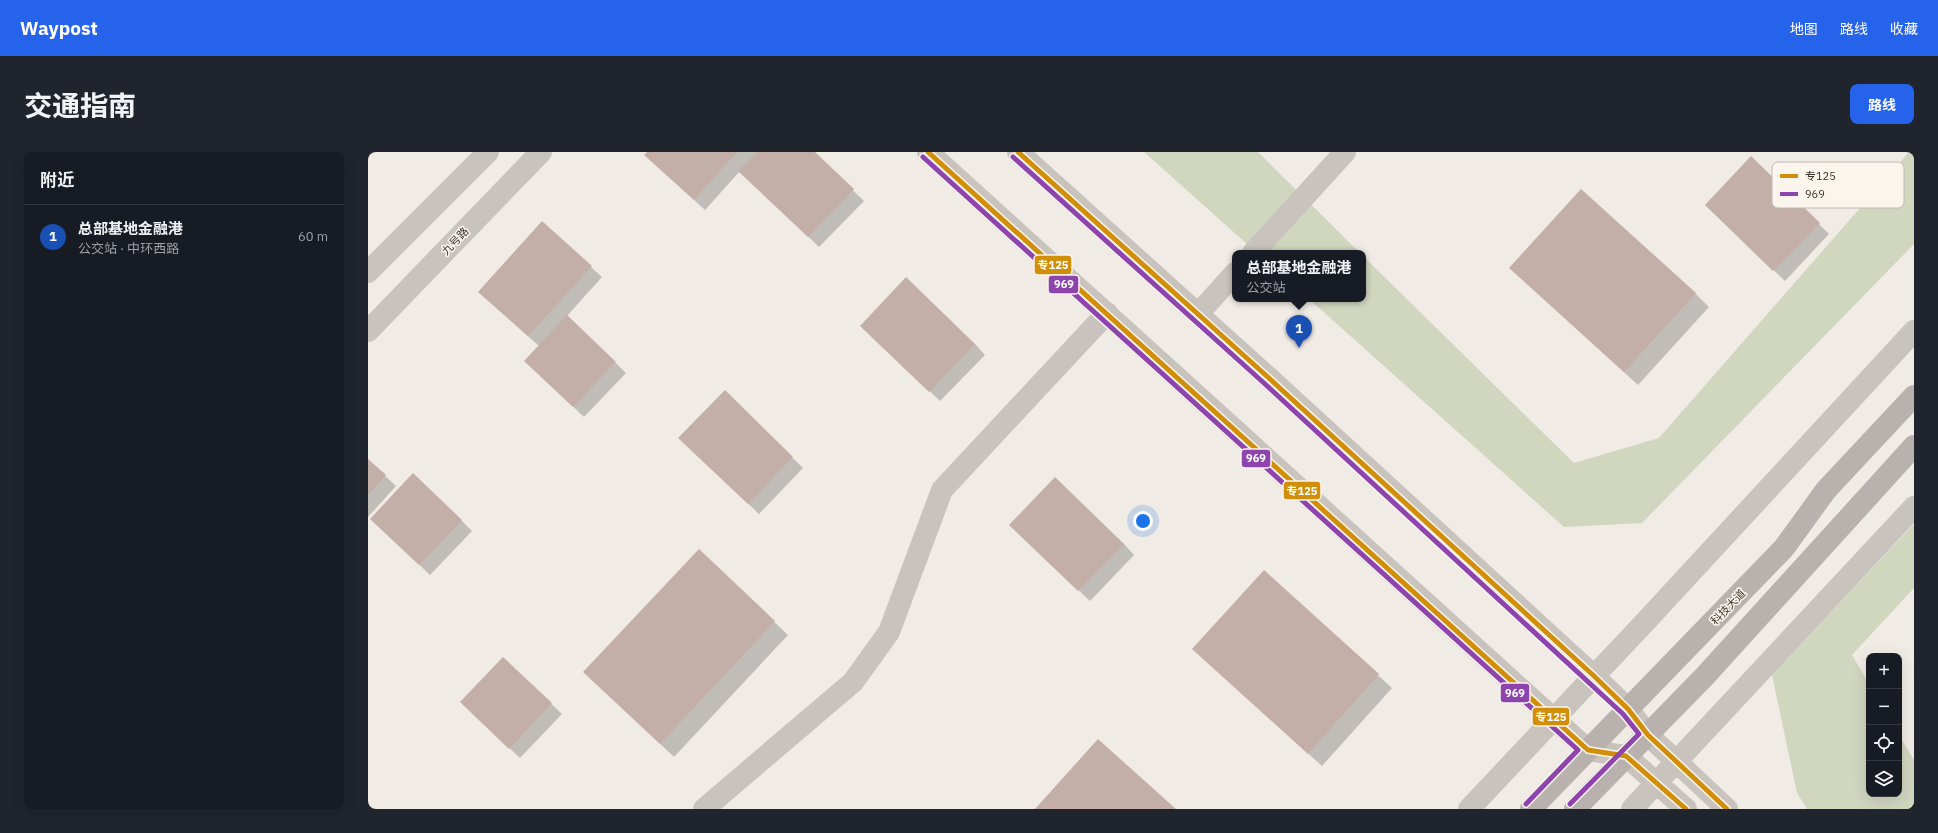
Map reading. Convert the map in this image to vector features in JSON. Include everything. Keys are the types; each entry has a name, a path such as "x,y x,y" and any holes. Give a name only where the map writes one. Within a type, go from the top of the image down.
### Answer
{"main road":[{"name":"科技大道","path":"1531,809 1784,548 1826,490 1914,396"},
{"path":"1575,809 1704,678 1914,446"}],"street":[{"path":"368,272 488,152"},
{"name":"九号路","path":"368,331 541,152"},
{"path":"928,152 1588,750 1626,756 1686,809"},
{"path":"1018,152 1198,314 1594,676 1628,709 1648,734 1727,809"},
{"path":"1256,250 1345,152"},
{"path":"1198,314 1232,276"},
{"path":"704,809 852,682 889,632 942,490 1107,313"},
{"path":"1468,809 1646,621 1914,331"},
{"path":"1632,809 1914,507"}],"green space":[{"path":"1144,152 1258,152 1357,250 1254,250"},
{"path":"1909,152 1914,152 1914,244 1642,523 1564,527 1312,302 1366,302 1366,259 1574,463 1659,438 1860,208 1904,208 1904,162 1900,162"},
{"path":"1914,524 1914,588 1852,655 1866,679 1866,797 1902,797 1902,740 1914,760 1914,809 1807,809 1797,793 1772,675"}],"building":[{"path":"647,152 737,152 694,200 644,155"},
{"path":"757,152 815,152 854,189 808,237 738,171"},
{"path":"1751,156 1772,176 1772,208 1805,208 1820,223 1773,271 1705,205"},
{"path":"1581,189 1696,293 1624,372 1509,268"},
{"path":"542,221 592,266 528,336 478,292"},
{"path":"906,277 975,344 929,392 860,326"},
{"path":"567,315 616,362 573,407 524,361"},
{"path":"725,390 793,457 748,504 678,438"},
{"path":"368,459 386,475 368,495"},
{"path":"413,473 462,520 419,565 370,519"},
{"path":"1055,477 1124,544 1078,591 1009,525"},
{"path":"699,549 775,621 660,744 583,672"},
{"path":"1264,570 1379,674 1308,754 1192,649"},
{"path":"503,657 552,703 509,749 460,702"},
{"path":"1098,739 1176,809 1035,809"}],"transit line":[{"name":"专125","path":"928,152 1588,750 1626,756 1686,809"},
{"name":"专125","path":"1018,152 1270,379 1594,676 1628,709 1648,735 1727,809"},
{"name":"969","path":"923,157 1578,750 1526,804"},
{"name":"969","path":"1013,157 1265,384 1623,714 1639,734 1570,804"}],"place":[{"name":"总部基地金融港","path":"1299,348"}]}
